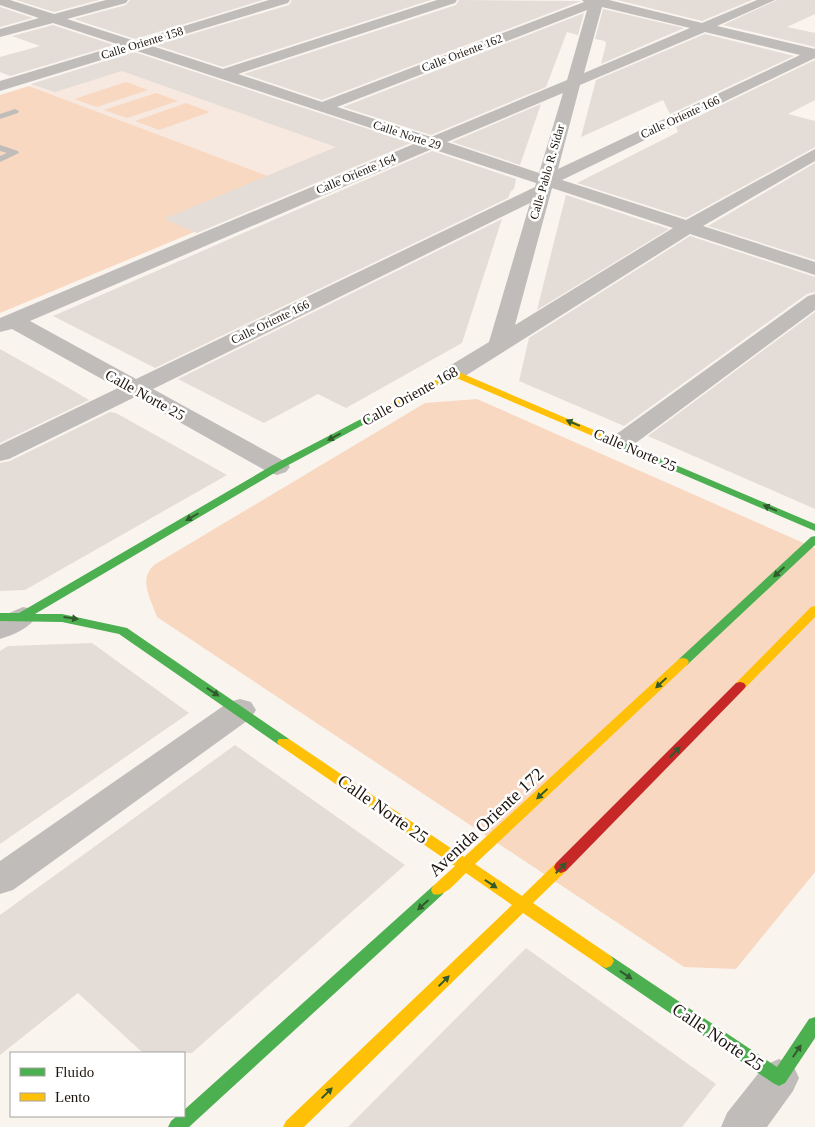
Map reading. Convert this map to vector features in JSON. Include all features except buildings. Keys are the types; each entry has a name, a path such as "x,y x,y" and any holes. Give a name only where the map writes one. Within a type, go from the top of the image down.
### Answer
{"street":[{"path":"0,34 121,0"},
{"name":"Calle Oriente 158","path":"0,86 283,0"},
{"path":"224,74 450,0"},
{"path":"596,0 814,54"},
{"name":"Calle Pablo R. Sidar","path":"498,345 596,0"},
{"name":"Calle Oriente 162","path":"322,107 596,0"},
{"name":"Calle Oriente 164","path":"7,323 768,0"},
{"name":"Calle Norte 29","path":"0,1 430,142 544,186 688,227 815,269"},
{"name":"Calle Oriente 166","path":"0,454 814,54"},
{"name":"Calle Oriente 168","path":"8,621 277,467 454,372 688,227 815,154"},
{"path":"620,443 815,300"},
{"name":"Calle Norte 25","path":"7,323 133,388 277,467"},
{"name":"Calle Norte 25","path":"454,372 815,528"},
{"name":"Avenida Oriente 172","path":"177,1127 465,866 815,539"},
{"path":"292,1127 523,906 815,610"},
{"name":"Calle Norte 25","path":"8,621 71,618 123,631 523,906 779,1078"},
{"path":"0,880 240,710"},
{"path":"742,1127 779,1078 815,1024"}],"lane":[{"path":"0,117 15,111"},
{"path":"0,148 15,153 0,159"}],"shaded area":[{"path":"137,53 406,143 300,188 29,86"},
{"path":"126,82 148,90 97,107 74,99"},
{"path":"29,86 300,188 0,313 0,95"},
{"path":"156,93 178,101 127,118 104,110"},
{"path":"186,103 210,112 159,130 135,121"},
{"path":"477,399 815,548 815,872 736,969 684,967 157,617 146,583 149,571 154,565 425,403"}],"traffic: fast":[{"path":"24,615 277,467 384,410"},
{"path":"598,435 815,528"},
{"path":"683,662 815,539"},
{"path":"0,617 62,618 123,631 284,742"},
{"path":"177,1127 438,890"},
{"path":"606,961 779,1078 815,1024"}],"traffic: slow":[{"path":"384,410 454,373 598,435"},
{"path":"740,686 815,610"},
{"path":"438,890 683,662"},
{"path":"284,742 606,961"},
{"path":"292,1127 561,867"}],"traffic: jam":[{"path":"561,867 740,686"}]}
